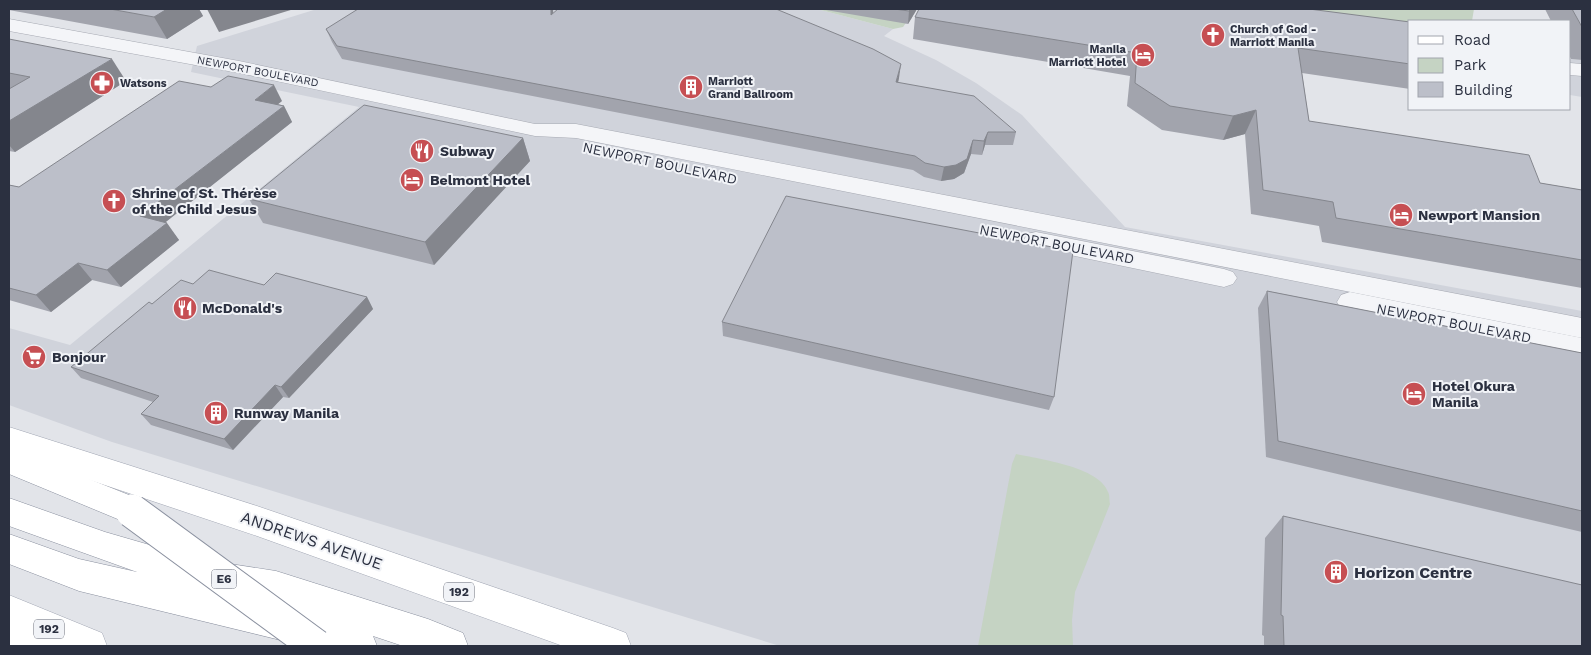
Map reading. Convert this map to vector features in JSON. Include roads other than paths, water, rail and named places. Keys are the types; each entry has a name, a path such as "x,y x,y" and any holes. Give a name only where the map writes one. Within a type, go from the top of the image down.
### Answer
{"main road":[{"name":"ANDREWS AVENUE","path":"9,440 257,520 613,646"},
{"name":"E6","path":"9,460 132,511 316,646"},
{"path":"9,512 105,547 198,575 276,587 450,646"},
{"path":"9,549 79,575 315,631 359,646"},
{"name":"192","path":"9,612 89,646"},
{"path":"9,627 56,646"}],"street":[{"name":"NEWPORT BOULEVARD","path":"9,25 239,67 535,130 560,143 1528,328 1582,348"},
{"name":"NEWPORT BOULEVARD","path":"1528,328 1582,328"}],"place":[{"name":"Church of God - Marriott Manila","path":"1213,35"},
{"name":"Manila Marriott Hotel","path":"1143,55"},
{"name":"Watsons","path":"102,83"},
{"name":"Marriott Grand Ballroom","path":"691,87"},
{"name":"Subway","path":"422,151"},
{"name":"Belmont Hotel","path":"412,180"},
{"name":"Shrine of St. Thérèse of the Child Jesus","path":"114,201"},
{"name":"Newport Mansion","path":"1401,215"},
{"name":"McDonald's","path":"185,308"},
{"name":"Bonjour","path":"34,357"},
{"name":"Hotel Okura Manila","path":"1414,394"},
{"name":"Runway Manila","path":"216,413"},
{"name":"Horizon Centre","path":"1336,572"}]}
